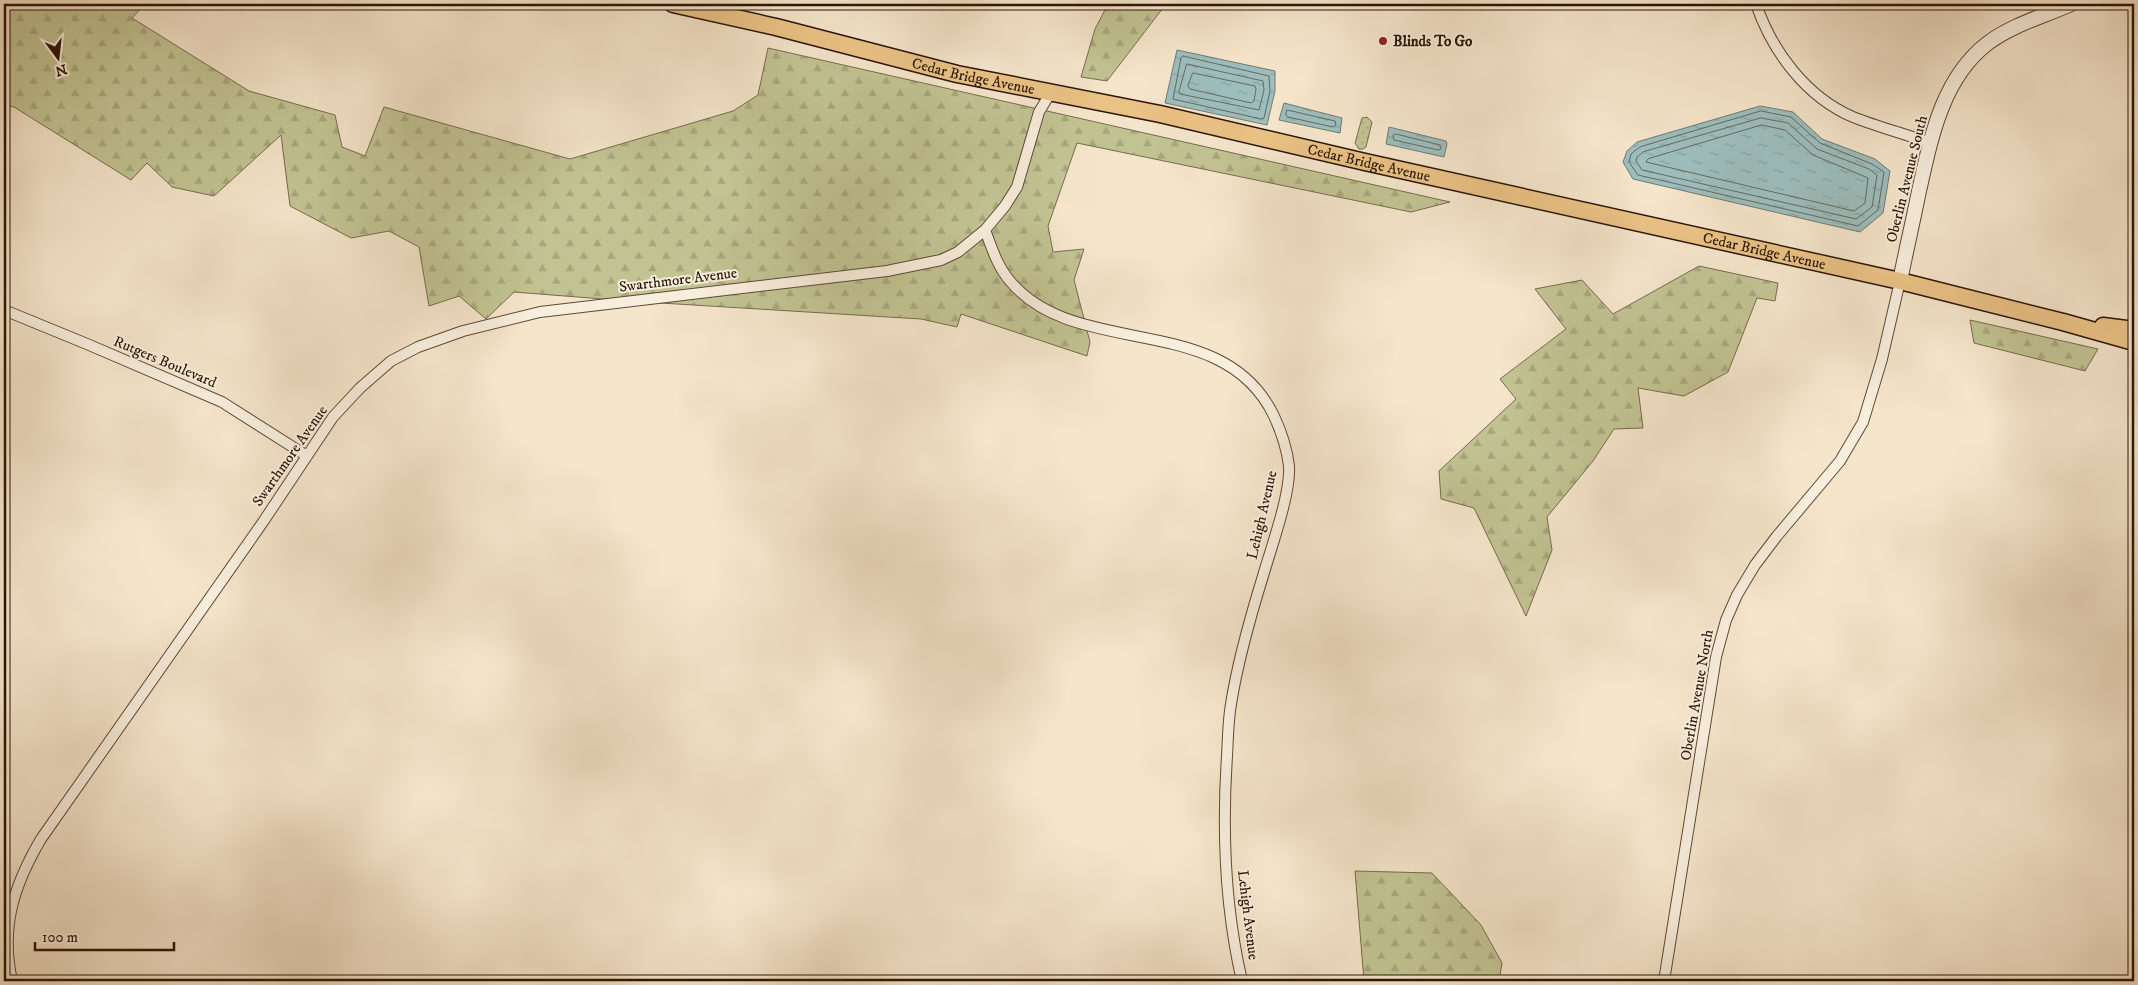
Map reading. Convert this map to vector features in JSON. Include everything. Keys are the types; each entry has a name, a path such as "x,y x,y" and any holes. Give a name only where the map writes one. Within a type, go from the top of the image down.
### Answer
{"main road":[{"name":"Cedar Bridge Avenue","path":"673,4 776,27 957,74 1160,114 1365,162 1900,280 2134,342"},
{"name":"Cedar Bridge Avenue","path":"2063,322 2134,330"}],"street":[{"path":"1756,4 1773,42 1786,64 1803,82 1829,103 1852,116 1930,143"},
{"name":"Oberlin Avenue South","path":"1900,280 1930,143 1941,108 1955,80 1978,52 2001,35 2070,4"},
{"name":"Swarthmore Avenue","path":"12,981 7,963 10,902 24,867 41,839 333,417 360,388 391,361 418,347 463,331 540,312 887,271 942,260 958,252 985,230 1017,188 1039,112 1051,92"},
{"name":"Lehigh Avenue","path":"985,230 998,263 1009,281 1024,296 1062,317 1193,350 1226,363 1244,375 1261,395 1273,414 1281,434 1289,466 1286,490 1276,531 1249,620 1230,706 1224,804 1227,881 1231,921 1242,981"},
{"name":"Oberlin Avenue North","path":"1664,981 1716,658 1726,620 1737,595 1755,565 1840,461 1860,428 1882,360 1900,280"},
{"name":"Rutgers Boulevard","path":"4,310 222,402 307,456"}],"green space":[{"path":"4,4 145,4 132,18 249,91 335,115 342,147 365,156 384,107 570,159 733,111 758,95 768,48 1450,202 1411,212 1077,143 1048,226 1053,252 1084,249 1074,280 1090,342 1087,356 961,314 957,327 921,319 514,292 486,319 459,296 429,306 419,247 389,231 351,238 290,206 281,135 214,196 172,187 147,163 131,180 14,107 4,105"},
{"path":"1108,4 1166,4 1107,81 1081,77 1095,29"},
{"path":"1367,117 1372,122 1366,147 1359,149 1355,143 1362,118"},
{"path":"1699,266 1778,283 1775,301 1757,298 1728,372 1684,396 1638,388 1643,428 1614,429 1593,461 1547,517 1552,550 1526,616 1474,508 1441,499 1439,471 1516,399 1500,379 1566,329 1535,289 1582,280 1613,314"},
{"path":"1970,320 2098,349 2085,371 1974,343"},
{"path":"1355,871 1432,873 1481,925 1502,963 1499,981 1364,981"}],"water":[{"path":"1177,50 1275,71 1275,91 1267,125 1165,103"},
{"path":"1284,103 1342,118 1340,133 1279,120"},
{"path":"1760,106 1793,112 1822,139 1875,159 1890,171 1883,213 1860,232 1633,179 1623,162 1627,151 1637,142"},
{"path":"1389,127 1446,141 1444,157 1386,144"}],"place":[{"name":"Blinds To Go","path":"1383,41"}]}
